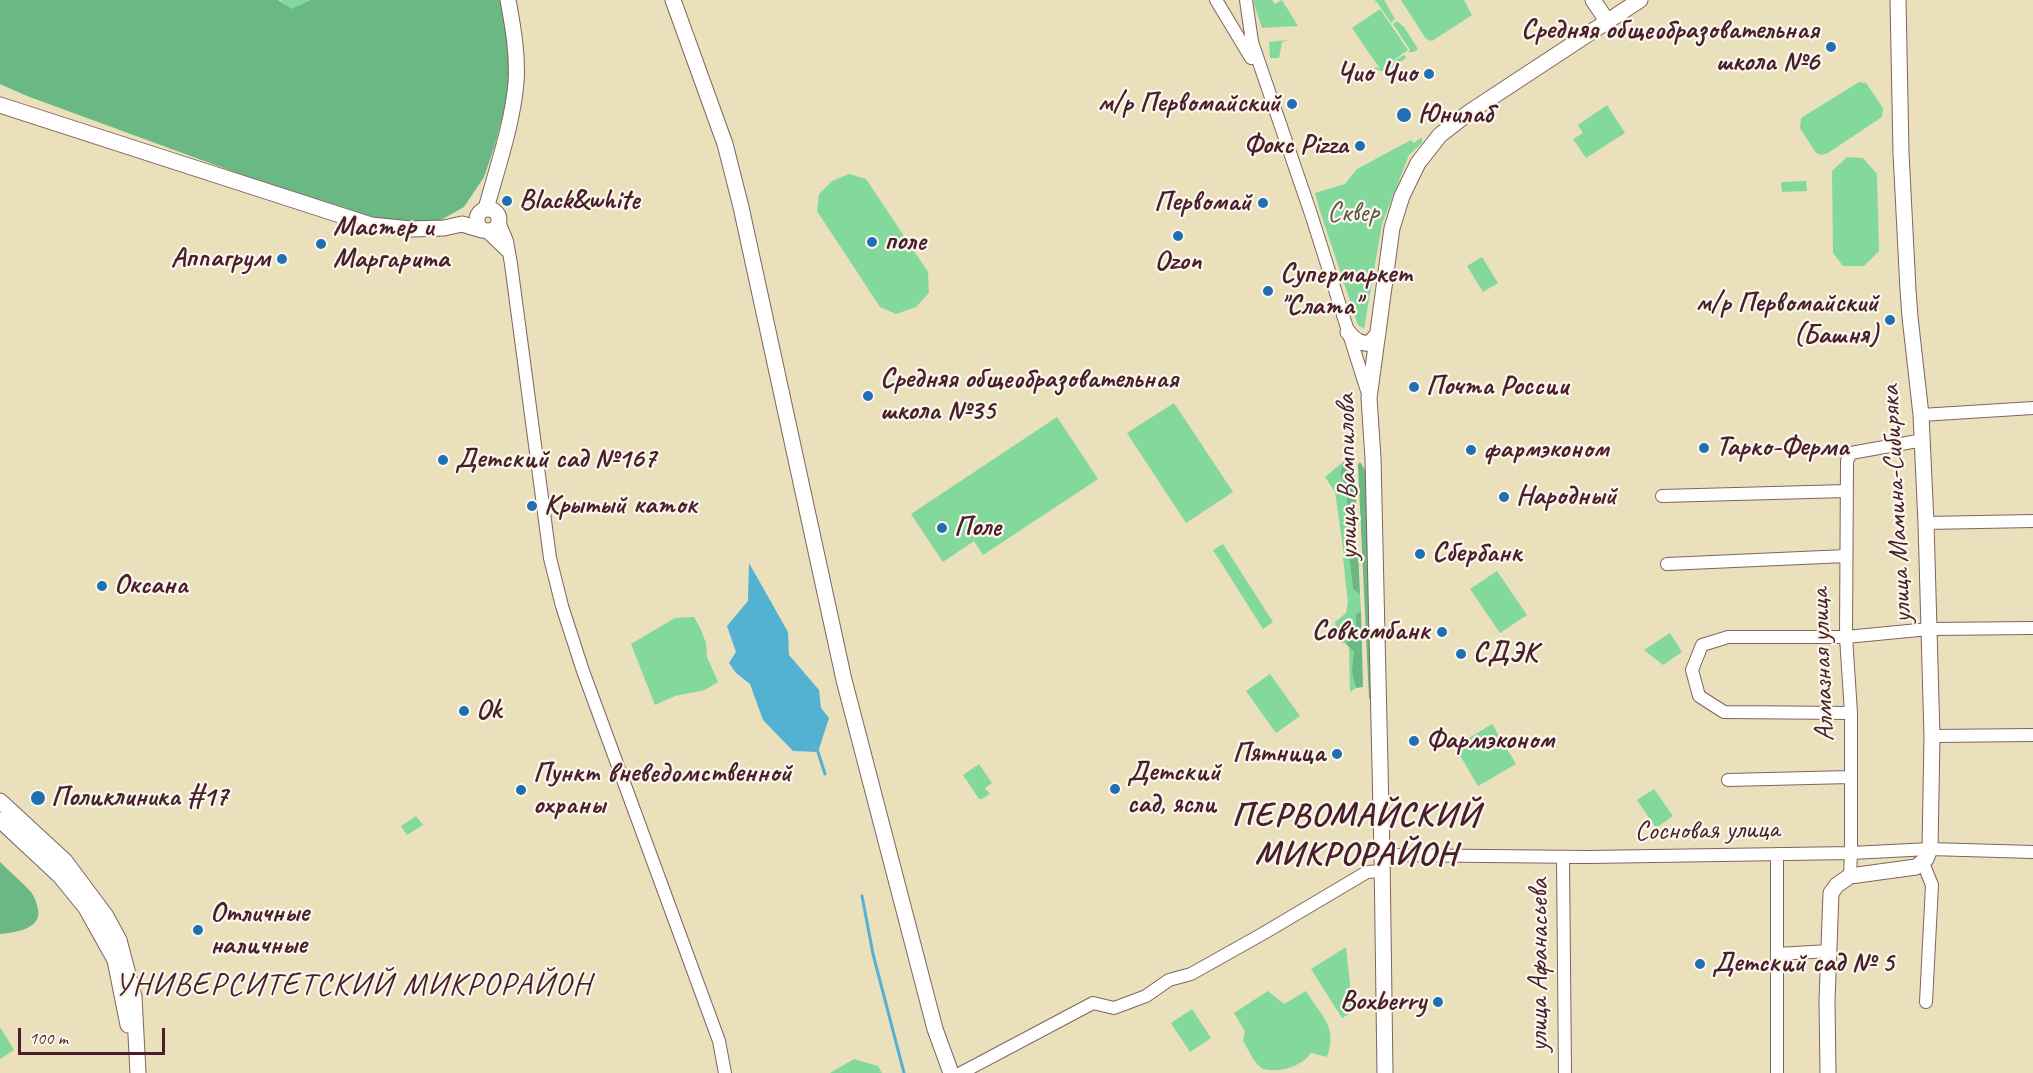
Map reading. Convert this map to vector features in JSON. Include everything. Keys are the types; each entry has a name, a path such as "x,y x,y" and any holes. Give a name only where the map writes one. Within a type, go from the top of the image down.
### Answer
{"street":[{"path":"508,0 516,43 516,81 513,108 494,180 491,215 507,241 550,558 562,606 584,671 719,1041 725,1073"},
{"path":"673,0 725,144 844,680 935,1029 951,1073"},
{"path":"1216,0 1245,46 1267,89"},
{"path":"1246,0 1250,35 1311,214 1369,398"},
{"path":"1593,0 1607,21"},
{"name":"улица Вампилова","path":"1385,1073 1373,458 1369,398 1392,228 1402,196 1418,162 1440,135 1471,111 1640,0"},
{"name":"улица Мамина-Сибиряка","path":"1898,0 1901,153 1910,317 1922,415 1926,523 1932,736 1930,849 1923,863"},
{"path":"0,105 371,225 411,230 444,228 491,215"},
{"path":"491,215 477,220 484,230 509,253"},
{"path":"462,224 484,230"},
{"path":"1348,332 1362,344 1370,343 1378,334"},
{"path":"1922,415 2033,408"},
{"name":"Алмазная улица","path":"1850,876 1851,712 1846,637 1847,461 1851,453 1923,440"},
{"path":"1662,496 1846,491"},
{"path":"1926,523 2033,521"},
{"path":"1667,564 1846,556"},
{"path":"1851,712 1724,712 1699,696 1692,670 1702,645 1728,637 1846,637 1929,629 2033,628"},
{"path":"1932,736 2033,735"},
{"path":"1728,780 1850,777"},
{"path":"0,801 65,861 106,916 119,940 134,997 138,1073"},
{"path":"0,820 60,876 86,909 115,960 127,1018 130,1073"},
{"name":"Сосновая улица","path":"961,1073 1093,1003 1114,1008 1146,996 1169,980 1191,974 1382,863 1563,857 1851,853 1930,849 2033,852"},
{"path":"1777,854 1777,1073"},
{"name":"улица Афанасьева","path":"1563,857 1565,1073"},
{"path":"1828,1073 1831,893 1837,885 1850,876 1916,867 1923,863 1932,885 1926,1002"},
{"path":"1777,954 1829,951"}],"green space":[{"path":"0,0 278,0 292,9 311,0 507,0 514,58 494,148 484,177 464,207 439,221 391,224 286,191 0,84"},
{"path":"280,0 332,0 307,23"},
{"path":"1272,0 1275,4 1282,0 1298,26 1262,28 1253,1"},
{"path":"1376,0 1384,0 1395,19 1391,23 1377,2 1374,3"},
{"path":"1401,0 1464,0 1472,15 1432,41 1426,39"},
{"path":"1380,9 1408,50 1381,69 1404,55 1406,58 1385,72 1374,69 1376,67 1380,69 1352,28"},
{"path":"1397,21 1404,27 1418,49 1414,52 1408,52 1410,50 1393,24"},
{"path":"1289,40 1282,42 1279,58 1270,58 1269,42"},
{"path":"1859,82 1866,83 1883,108 1882,117 1828,153 1821,155 1816,153 1800,128 1801,118"},
{"path":"1607,105 1625,133 1586,158 1573,139 1583,133 1578,125"},
{"name":"Сквер","path":"1422,137 1422,143 1409,155 1382,224 1364,329 1358,325 1315,193 1345,184 1357,169 1411,140 1414,143"},
{"path":"1847,157 1863,158 1877,174 1879,251 1864,266 1843,266 1833,253 1832,171"},
{"name":"поле","path":"849,174 866,179 928,272 929,293 916,307 896,314 880,307 817,211 819,194 832,181"},
{"path":"1806,181 1807,191 1782,192 1781,182"},
{"path":"1482,257 1498,283 1483,292 1467,266"},
{"path":"1174,403 1233,492 1186,523 1127,433"},
{"path":"1057,417 1098,479 983,555 974,541 943,562 911,514"},
{"path":"1347,461 1355,470 1357,531 1349,529 1346,486 1340,474 1343,462"},
{"path":"1343,462 1340,474 1346,486 1349,529 1357,531 1354,545 1344,555 1335,492 1325,477"},
{"path":"1360,462 1367,473 1374,698 1369,699 1358,465"},
{"path":"1223,544 1273,622 1263,629 1213,550"},
{"path":"1358,548 1360,595 1353,589 1349,556"},
{"path":"1349,556 1353,589 1360,595 1361,611 1356,614 1356,630 1350,634 1346,644 1337,641 1335,622 1346,613 1348,603 1343,558"},
{"path":"1497,571 1527,615 1500,633 1470,589"},
{"path":"1361,611 1363,687 1356,688 1352,671 1354,652 1346,644 1350,634 1356,629 1356,614"},
{"path":"694,617 706,643 707,657 718,682 705,690 675,696 655,705 631,644 675,618"},
{"path":"1670,633 1682,652 1663,665 1644,650"},
{"path":"1349,647 1354,652 1356,688 1350,692"},
{"path":"1270,674 1300,716 1276,733 1246,691"},
{"path":"1492,724 1516,764 1478,786 1455,747"},
{"path":"979,764 992,783 985,788 990,794 982,799 979,799 963,775"},
{"path":"1654,789 1673,816 1656,828 1637,800"},
{"path":"416,816 423,825 407,835 401,826"},
{"path":"0,862 31,892 38,913 37,919 28,928 0,934"},
{"path":"1346,947 1353,1012 1342,1018 1311,969"},
{"path":"1268,991 1284,1004 1306,991 1329,1029 1330,1046 1327,1057 1311,1053 1302,1062 1290,1068 1276,1070 1263,1069 1257,1064 1243,1041 1245,1031 1234,1013"},
{"path":"1192,1009 1211,1038 1190,1052 1171,1023"},
{"path":"0,1027 14,1050 0,1059"},
{"path":"854,1059 878,1066 882,1073 830,1073"}],"water":[{"path":"749,563 788,632 789,655 819,690 821,708 829,718 818,752 793,751 763,720 750,684 736,673 729,663 736,652 727,626 748,601"}],"waterway":[{"path":"818,752 825,774"},
{"path":"862,896 873,954 904,1073"}],"place":[{"name":"Средняя общеобразовательная школа №6","path":"1831,47"},
{"name":"Чио Чио","path":"1429,74"},
{"name":"м/р Первомайский","path":"1292,104"},
{"name":"Юнилаб","path":"1404,115"},
{"name":"Фокс Pizza","path":"1360,146"},
{"name":"Black&white","path":"507,201"},
{"name":"Первомай","path":"1263,203"},
{"name":"Ozon","path":"1178,236"},
{"name":"поле","path":"872,242"},
{"name":"Мастер и Маргарита","path":"321,244"},
{"name":"Аппагрум","path":"282,259"},
{"name":"Супермаркет \"Слата\"","path":"1268,291"},
{"name":"м/р Первомайский (Башня)","path":"1890,320"},
{"name":"Почта России","path":"1414,387"},
{"name":"Средняя общеобразовательная школа №35","path":"868,396"},
{"name":"Тарко-Ферма","path":"1704,448"},
{"name":"фармэконом","path":"1471,450"},
{"name":"Детский сад №167","path":"443,460"},
{"name":"Народный","path":"1504,497"},
{"name":"Крытый каток","path":"532,506"},
{"name":"Поле","path":"942,528"},
{"name":"Сбербанк","path":"1420,554"},
{"name":"Оксана","path":"102,586"},
{"name":"Совкомбанк","path":"1442,632"},
{"name":"СДЭК","path":"1461,654"},
{"name":"Ok","path":"464,711"},
{"name":"Фармэконом","path":"1414,741"},
{"name":"Пятница","path":"1337,754"},
{"name":"Детский сад, ясли","path":"1115,789"},
{"name":"Пункт вневедомственной охраны","path":"521,790"},
{"name":"Поликлиника #17","path":"38,798"},
{"name":"Отличные наличные","path":"198,930"},
{"name":"Детский сад № 5","path":"1700,964"},
{"name":"Boxberry","path":"1438,1002"}],"district":[{"name":"ПЕРВОМАЙСКИЙ МИКРОРАЙОН","path":"1356,836"},
{"name":"УНИВЕРСИТЕТСКИЙ МИКРОРАЙОН","path":"353,986"}]}
